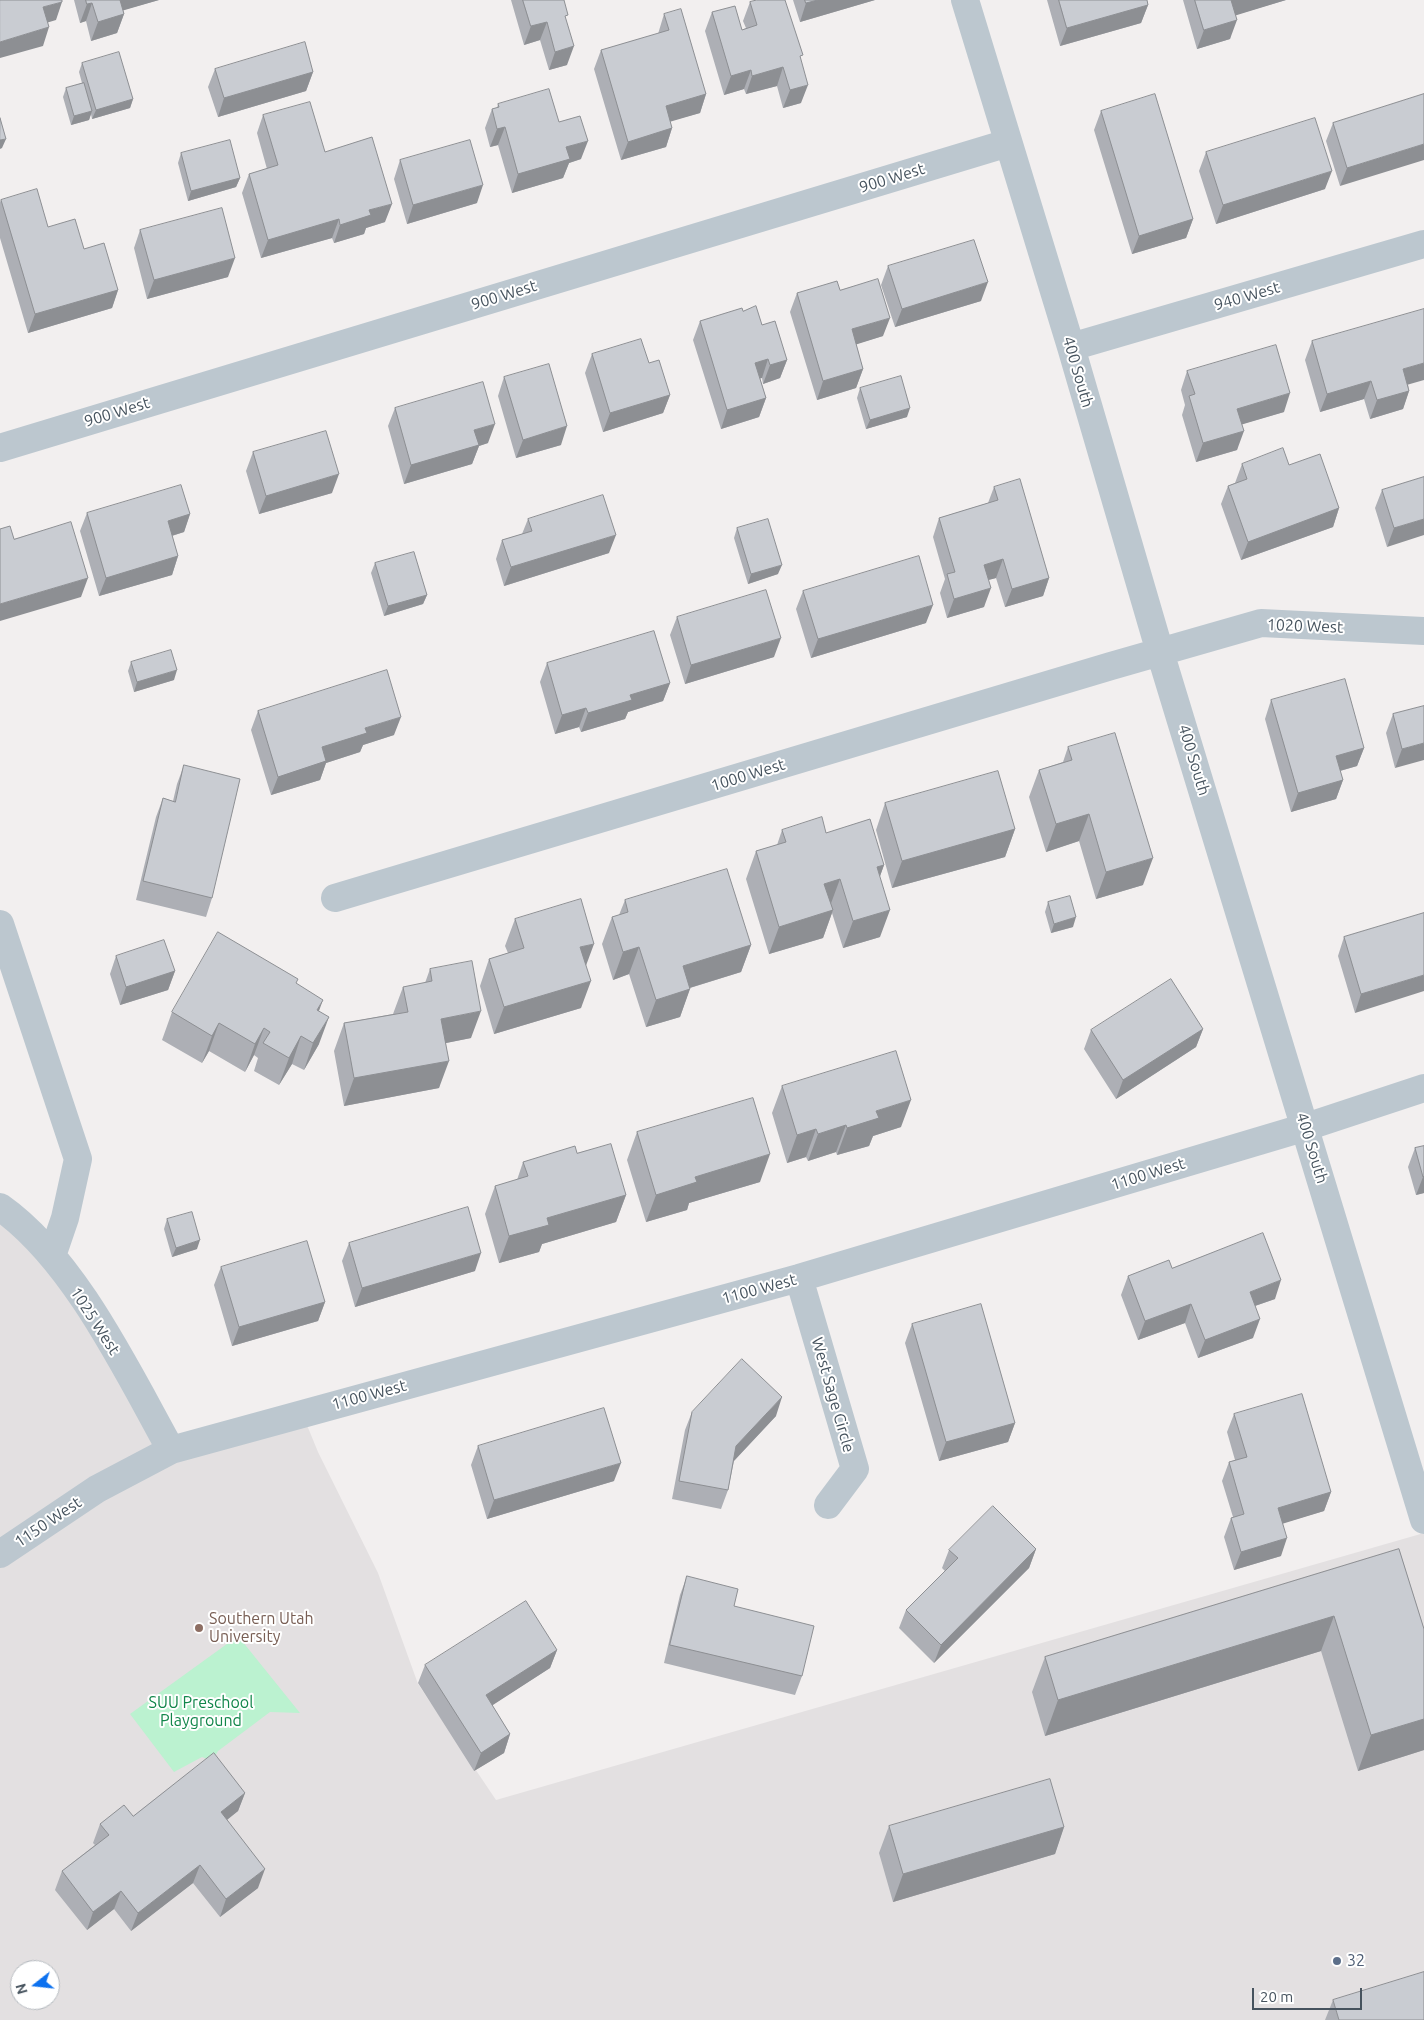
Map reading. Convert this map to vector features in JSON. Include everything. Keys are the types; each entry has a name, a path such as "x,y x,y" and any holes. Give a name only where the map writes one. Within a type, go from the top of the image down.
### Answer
{"street":[{"name":"400 South","path":"965,0 1071,347 1160,652 1424,1520"},
{"name":"900 West","path":"0,448 1008,143"},
{"name":"940 West","path":"1071,347 1424,244"},
{"name":"1020 West","path":"1160,652 1261,623 1424,631"},
{"name":"1000 West","path":"335,898 1160,652"},
{"path":"0,924 78,1159 65,1218 52,1256"},
{"name":"1100 West","path":"97,1490 171,1450 799,1278 1306,1127 1424,1088"},
{"name":"1025 West","path":"0,1207 12,1216 52,1256 95,1315 171,1450"},
{"name":"West Sage Circle","path":"799,1278 855,1469 828,1505"},
{"name":"1150 West","path":"0,1554 97,1490"}],"shaded area":[{"name":"Southern Utah University","path":"0,1207 12,1216 171,1449 302,1413 318,1452 378,1573 418,1684 496,1800 1424,1533 1424,2020 0,2020"}],"green space":[{"name":"SUU Preschool Playground","path":"238,1636 300,1713 270,1712 218,1751 212,1761 202,1757 174,1772 130,1714"}],"building":[{"path":"0,0 62,0 62,2 43,7 49,27 0,42"},
{"path":"86,0 120,0 124,14 98,22 92,3 87,4"},
{"path":"523,0 564,0 568,15 565,16 574,46 555,52 547,22 531,26"},
{"path":"757,0 785,0 803,55 800,56 808,85 790,90 783,67 752,76 751,70 731,76 712,12 735,6 742,30 757,25 750,2"},
{"path":"805,0 818,0 806,3"},
{"path":"1059,0 1147,0 1148,5 1067,28"},
{"path":"1195,0 1231,0 1237,20 1204,30"},
{"path":"681,9 706,94 666,106 672,128 628,142 601,50 669,30 664,14"},
{"path":"305,42 313,72 224,98 215,69"},
{"path":"119,52 133,99 96,110 82,63"},
{"path":"84,83 92,111 74,116 66,88"},
{"path":"549,89 559,122 580,116 588,141 566,147 570,159 518,174 505,127 497,129 492,109 499,107 498,104"},
{"path":"1155,94 1193,219 1139,236 1101,111"},
{"path":"1424,94 1424,144 1347,168 1333,123"},
{"path":"310,102 325,152 372,137 392,204 369,210 371,215 340,225 339,219 268,240 249,174 278,165 263,115"},
{"path":"0,118 6,139 0,140"},
{"path":"1315,118 1332,171 1223,205 1206,152"},
{"path":"230,140 240,178 191,191 181,153"},
{"path":"470,140 483,185 413,205 400,160"},
{"path":"37,189 48,227 75,219 84,249 104,243 118,290 35,314 1,200"},
{"path":"222,208 235,258 154,280 140,230"},
{"path":"974,240 988,282 902,309 888,266"},
{"path":"878,279 890,318 852,329 863,369 823,381 797,293 837,281 840,290"},
{"path":"756,306 762,325 775,321 787,360 770,365 768,359 755,363 766,398 727,410 700,321 742,308 743,311"},
{"path":"1424,309 1424,363 1403,369 1409,391 1377,400 1371,381 1327,394 1312,341"},
{"path":"641,339 649,363 659,360 670,395 610,413 592,354"},
{"path":"1276,345 1290,393 1237,409 1244,431 1203,443 1189,396 1195,394 1187,371"},
{"path":"549,364 567,426 523,440 504,377"},
{"path":"901,376 910,408 870,420 860,388"},
{"path":"483,382 495,424 474,430 479,445 411,465 395,408"},
{"path":"326,431 339,474 266,496 253,452"},
{"path":"1283,448 1289,465 1320,454 1339,508 1248,542 1228,486 1247,479 1242,464"},
{"path":"1424,477 1424,519 1394,528 1382,490"},
{"path":"1020,479 1049,578 1012,589 1003,559 984,565 991,588 954,599 947,574 955,572 939,518 998,500 994,487"},
{"path":"181,485 190,514 168,521 178,556 106,578 87,513"},
{"path":"603,495 616,535 511,567 502,540 532,531 528,519"},
{"path":"768,519 782,565 751,574 737,528"},
{"path":"71,522 88,578 0,604 0,529 10,526 14,539"},
{"path":"414,552 427,595 388,606 375,563"},
{"path":"919,556 933,605 818,639 803,591"},
{"path":"766,590 781,638 691,665 677,617"},
{"path":"654,631 670,683 630,695 632,700 588,713 586,708 562,715 547,663"},
{"path":"171,650 177,670 137,682 131,662"},
{"path":"387,670 401,717 365,728 367,733 322,747 326,761 278,777 258,711"},
{"path":"1345,679 1364,748 1336,756 1343,780 1298,793 1271,700"},
{"path":"1424,706 1424,743 1402,749 1393,714"},
{"path":"1115,733 1153,858 1106,872 1089,814 1056,824 1039,770 1072,760 1068,747"},
{"path":"184,765 240,779 212,898 143,881 163,798 175,802"},
{"path":"998,771 1015,829 902,861 885,803"},
{"path":"822,817 826,833 870,819 884,865 877,867 890,910 853,921 840,879 824,884 833,910 779,927 756,851 786,842 782,830"},
{"path":"727,869 751,945 683,966 690,989 656,1000 639,947 623,952 612,917 628,912 625,900"},
{"path":"1070,896 1076,917 1054,924 1048,902"},
{"path":"581,899 594,944 580,947 591,981 504,1007 489,959 524,948 515,919"},
{"path":"1424,913 1424,975 1361,994 1344,937"},
{"path":"218,932 298,979 296,983 323,1000 317,1010 329,1017 313,1043 301,1036 289,1058 263,1043 270,1032 264,1028 255,1044 219,1023 212,1036 172,1012"},
{"path":"164,940 175,971 126,987 116,956"},
{"path":"472,961 481,1011 441,1019 449,1061 354,1078 344,1023 408,1012 403,987 432,981 430,969"},
{"path":"1171,979 1203,1029 1123,1080 1091,1030"},
{"path":"896,1051 911,1100 876,1111 879,1118 847,1128 846,1125 818,1134 816,1129 797,1135 782,1086"},
{"path":"753,1098 770,1154 695,1177 697,1182 656,1195 637,1132"},
{"path":"611,1144 626,1195 547,1218 549,1225 509,1236 495,1186 528,1176 523,1162 575,1146 577,1153"},
{"path":"1424,1146 1424,1176 1423,1177 1415,1148"},
{"path":"468,1207 481,1253 362,1288 349,1243"},
{"path":"192,1212 200,1240 176,1248 167,1219"},
{"path":"1263,1233 1281,1280 1250,1292 1260,1319 1205,1340 1191,1304 1145,1321 1128,1276 1169,1260 1172,1268"},
{"path":"307,1241 325,1302 239,1327 221,1267"},
{"path":"981,1304 1015,1423 946,1442 912,1324"},
{"path":"742,1359 782,1397 736,1446 728,1490 679,1481 692,1412"},
{"path":"1302,1394 1331,1492 1278,1508 1287,1538 1241,1552 1231,1518 1244,1514 1229,1462 1247,1457 1234,1414"},
{"path":"604,1408 621,1463 494,1500 478,1446"},
{"path":"993,1506 1036,1549 941,1645 906,1610 958,1558 949,1550"},
{"path":"1399,1549 1424,1629 1424,1719 1371,1735 1334,1616 1058,1700 1045,1657"},
{"path":"687,1576 738,1589 734,1606 814,1626 802,1676 670,1645"},
{"path":"526,1601 557,1650 486,1695 510,1734 481,1753 425,1665"},
{"path":"214,1753 245,1793 221,1812 265,1869 226,1899 200,1865 138,1913 121,1891 93,1912 62,1871 109,1835 100,1824 124,1805 133,1816"},
{"path":"1050,1779 1064,1827 903,1874 889,1826"},
{"path":"1424,1972 1424,2020 1339,2020 1333,2000"}],"place":[{"name":"Southern Utah University","path":"199,1628"},
{"name":"32","path":"1337,1961"}]}
